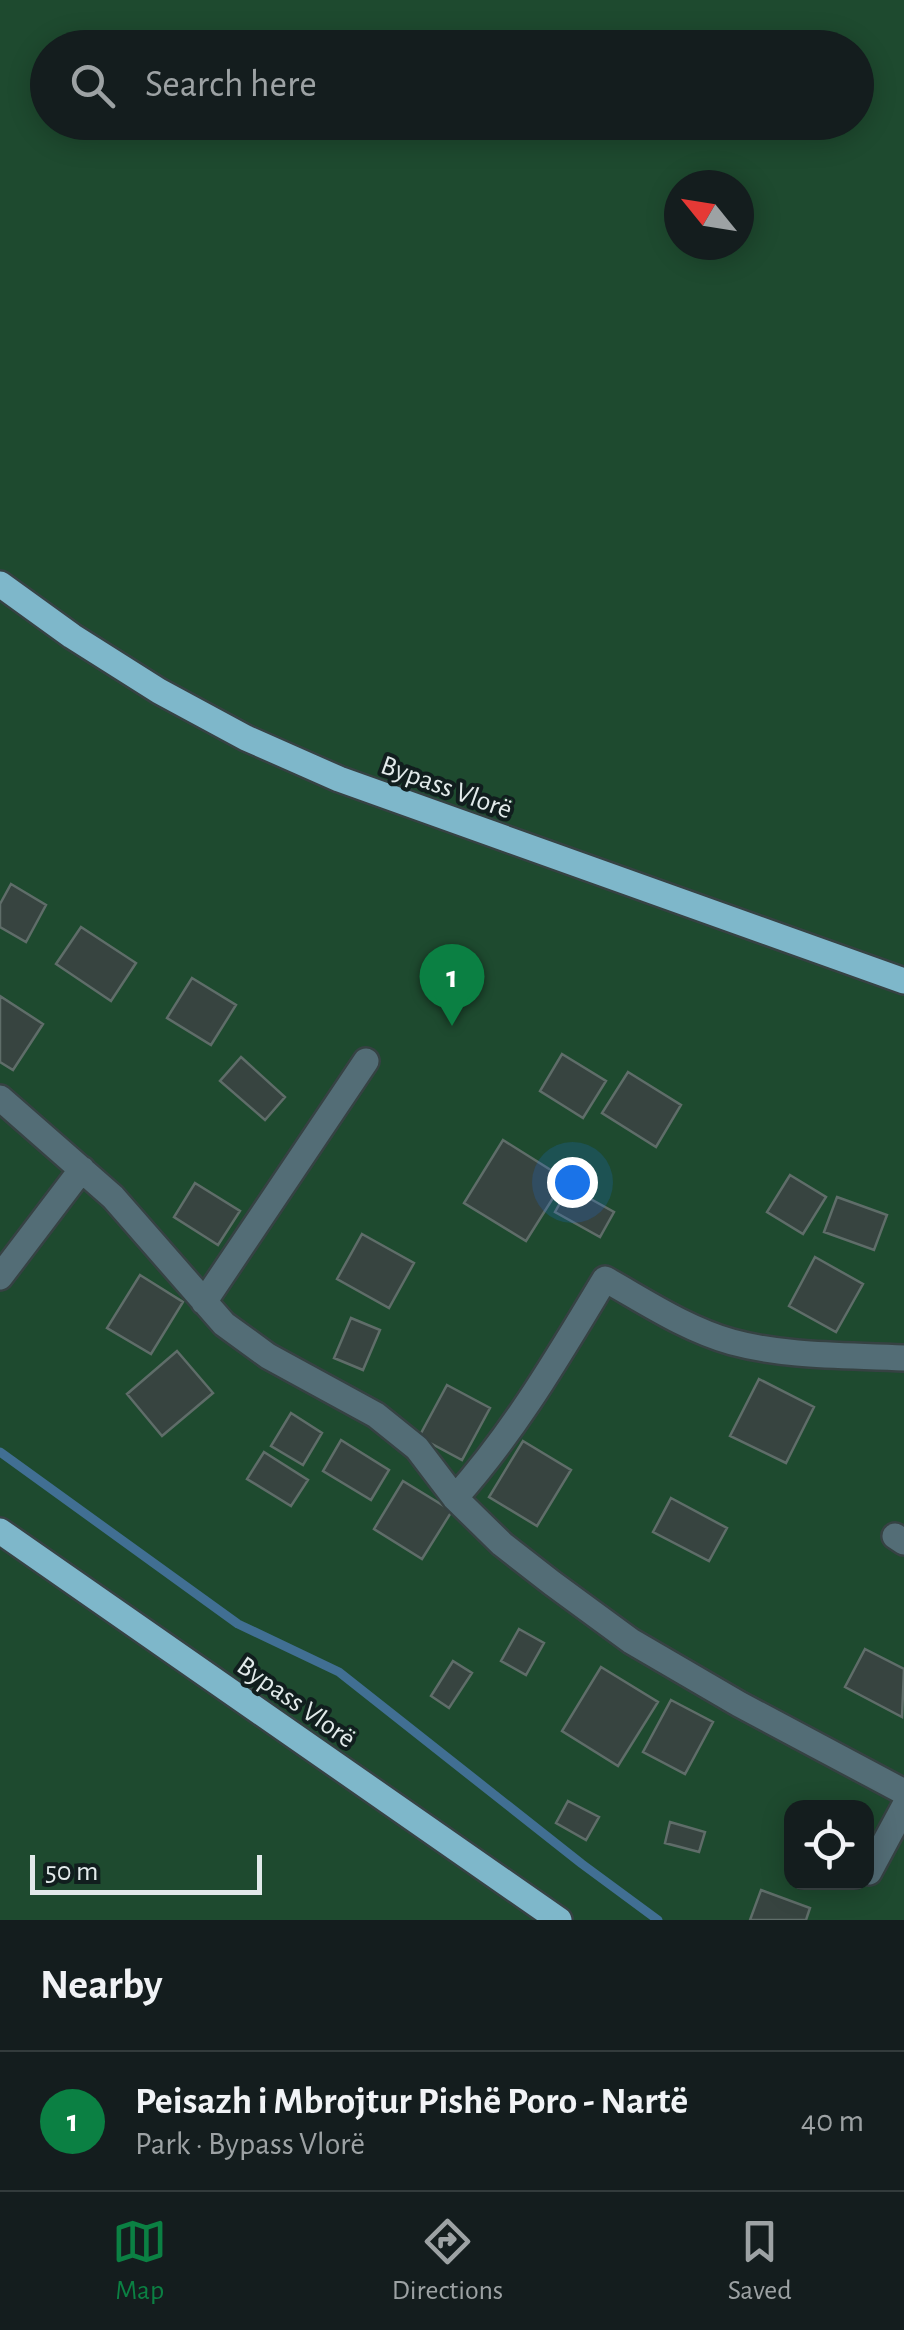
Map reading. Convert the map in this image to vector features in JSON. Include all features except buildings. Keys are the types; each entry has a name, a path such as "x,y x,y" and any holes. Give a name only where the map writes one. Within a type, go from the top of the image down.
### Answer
{"main road":[{"name":"Bypass Vlorë","path":"0,584 159,692 246,738 323,772 904,980"},
{"name":"Bypass Vlorë","path":"0,1531 559,1920"}],"street":[{"path":"204,1302 366,1061"},
{"path":"0,1098 112,1197 224,1324 268,1356 376,1415 417,1448 455,1498 502,1544 632,1641 739,1704 904,1792"},
{"path":"0,1277 82,1169"},
{"path":"455,1498 490,1460 523,1413 606,1279 683,1324 733,1342 808,1354 904,1358"},
{"path":"874,1863 904,1808"}],"green space":[{"path":"0,0 904,0 904,1920 0,1920"}],"waterway":[{"path":"0,1452 238,1624 339,1672 658,1920"}],"place":[{"name":"Peisazh i Mbrojtur Pishë Poro - Nartë","path":"452,1026"}]}
